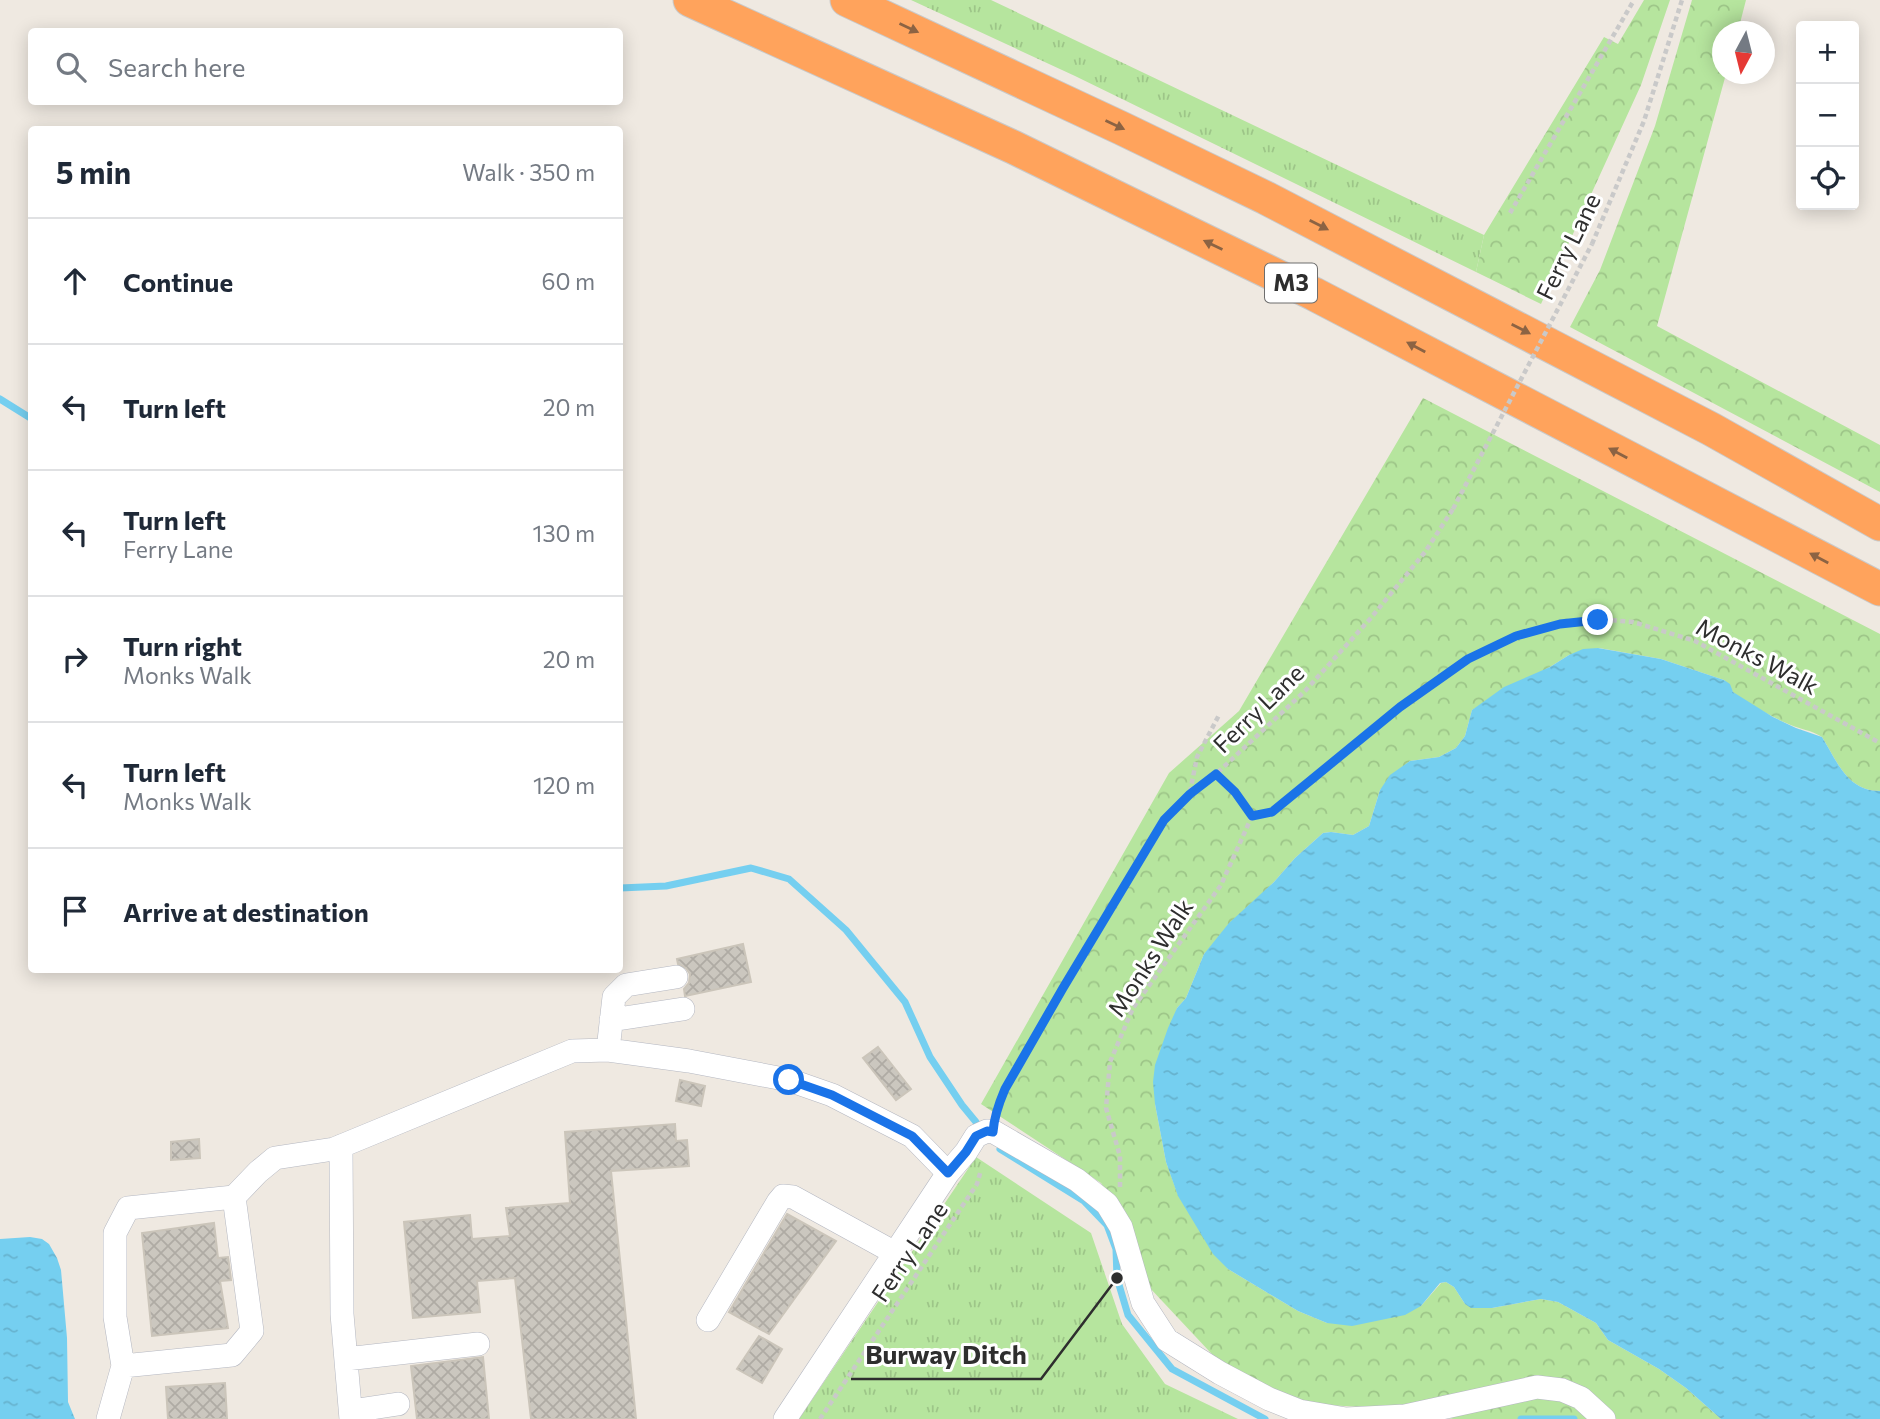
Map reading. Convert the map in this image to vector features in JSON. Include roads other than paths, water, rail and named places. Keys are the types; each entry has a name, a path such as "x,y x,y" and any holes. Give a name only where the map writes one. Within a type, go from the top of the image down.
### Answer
{"highway":[{"name":"M3","path":"690,0 1013,147 1314,294 1880,589"},
{"name":"M3","path":"847,0 1278,204 1711,429 1880,524"}],"lane":[{"path":"608,1050 614,997 626,985 676,977"},
{"path":"611,1020 682,1009"},
{"path":"108,1419 122,1366 114,1317 115,1233 128,1208 234,1197 275,1158 334,1149 572,1051 608,1050 689,1061 789,1080 832,1095 912,1136 948,1173"},
{"path":"785,1419 948,1173 976,1136 987,1131 1077,1180 1107,1205 1121,1227 1143,1303 1167,1340 1269,1399 1299,1411 1346,1419 1405,1416 1537,1387 1562,1390 1581,1398 1604,1419"},
{"path":"341,1146 342,1314 351,1415 398,1404"},
{"path":"708,1321 783,1196 793,1197 895,1253"},
{"path":"122,1366 232,1355 252,1331 234,1197"},
{"path":"346,1359 478,1344"}],"water":[{"path":"1598,648 1661,659 1724,680 1730,684 1733,692 1773,717 1822,737 1838,765 1851,780 1869,790 1880,791 1880,1419 1721,1419 1686,1388 1659,1369 1608,1340 1596,1323 1558,1302 1541,1299 1492,1308 1471,1308 1465,1304 1454,1287 1446,1282 1440,1283 1421,1306 1405,1315 1352,1326 1327,1323 1298,1311 1228,1269 1213,1254 1178,1196 1166,1162 1153,1082 1155,1065 1168,1028 1177,1008 1186,998 1204,954 1229,923 1323,833 1353,835 1369,826 1380,790 1390,775 1410,761 1439,757 1456,748 1465,736 1472,710 1504,687 1550,667 1569,655 1583,649"},
{"path":"0,1239 42,1239 49,1244 61,1270 67,1338 68,1402 75,1419 0,1419"}],"waterway":[{"path":"0,399 28,416"},
{"path":"623,888 666,886 751,868 789,879 846,930 905,1002 930,1057 976,1122"},
{"path":"1000,1149 1084,1201 1107,1225 1116,1249 1117,1278 1128,1315 1172,1369 1265,1419"},
{"path":"1521,1419 1574,1419"}],"place":[{"name":"Burway Ditch","path":"1117,1278"}]}
